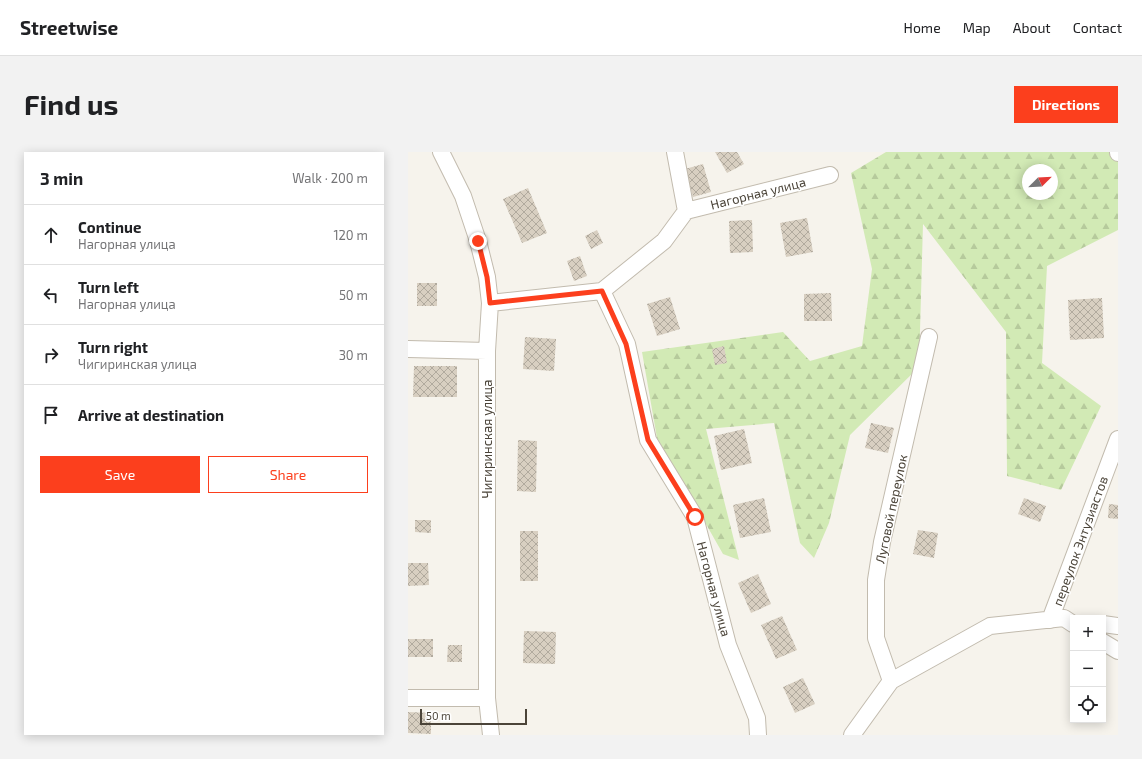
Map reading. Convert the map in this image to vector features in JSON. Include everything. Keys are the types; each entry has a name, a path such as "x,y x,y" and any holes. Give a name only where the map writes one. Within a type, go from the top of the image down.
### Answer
{"street":[{"name":"Чигиринская улица","path":"441,152 463,196 476,233 487,277 490,303 487,351 487,698 491,735"},
{"path":"490,303 602,291 664,241 686,211 675,152"},
{"name":"Нагорная улица","path":"686,211 830,175"},
{"name":"Нагорная улица","path":"602,291 626,344 648,440 695,517 728,645 757,718 758,735"},
{"name":"Луговой переулок","path":"890,681 876,638 876,580 882,542 929,337"},
{"path":"408,348 487,351"},
{"name":"переулок Энтузиастов","path":"1065,620 1118,439"},
{"path":"852,735 890,681 990,626 1065,620"},
{"path":"1106,624 1118,626"},
{"path":"1106,644 1118,650"},
{"path":"408,698 487,698"}],"green space":[{"path":"886,152 1118,152 1118,230 1047,266 1042,363 1101,406 1061,490 1007,476 1006,332 923,224 919,367 850,435 829,523 814,558 800,543 774,423 706,429 739,560 723,554 657,438 642,352 783,332 810,361 862,346 872,269 851,173"}],"building":[{"path":"715,152 737,152 744,164 727,173"},
{"path":"703,164 711,192 693,197 685,169"},
{"path":"528,188 547,233 522,243 503,199"},
{"path":"807,218 813,252 786,257 780,223"},
{"path":"752,220 753,252 730,253 729,221"},
{"path":"597,230 603,243 591,249 585,236"},
{"path":"580,256 587,276 574,281 567,261"},
{"path":"417,283 437,283 437,306 417,306"},
{"path":"831,293 832,321 804,321 804,294"},
{"path":"670,297 680,329 657,336 647,304"},
{"path":"1102,298 1104,338 1070,340 1068,300"},
{"path":"525,337 556,339 554,371 523,369"},
{"path":"724,346 727,363 715,365 712,349"},
{"path":"414,366 457,366 457,397 413,397"},
{"path":"871,423 894,428 888,453 865,448"},
{"path":"744,429 752,463 721,470 714,436"},
{"path":"518,440 537,441 536,492 517,491"},
{"path":"764,498 771,532 740,538 733,505"},
{"path":"1024,498 1046,506 1040,522 1018,514"},
{"path":"1109,504 1118,505 1118,519 1108,518"},
{"path":"415,520 431,520 431,533 415,532"},
{"path":"918,530 938,533 934,558 913,554"},
{"path":"520,531 538,531 538,581 520,581"},
{"path":"408,563 428,563 429,585 408,586"},
{"path":"758,574 771,604 751,613 738,583"},
{"path":"782,616 797,650 776,659 761,625"},
{"path":"524,631 556,632 555,664 523,663"},
{"path":"408,639 433,639 433,657 408,657"},
{"path":"448,645 462,645 462,662 447,662"},
{"path":"803,678 815,704 795,713 783,687"},
{"path":"408,712 431,713 431,734 408,733"}],"route":[{"path":"478,241 487,277 490,303 602,291 626,344 648,440 695,517"}]}
